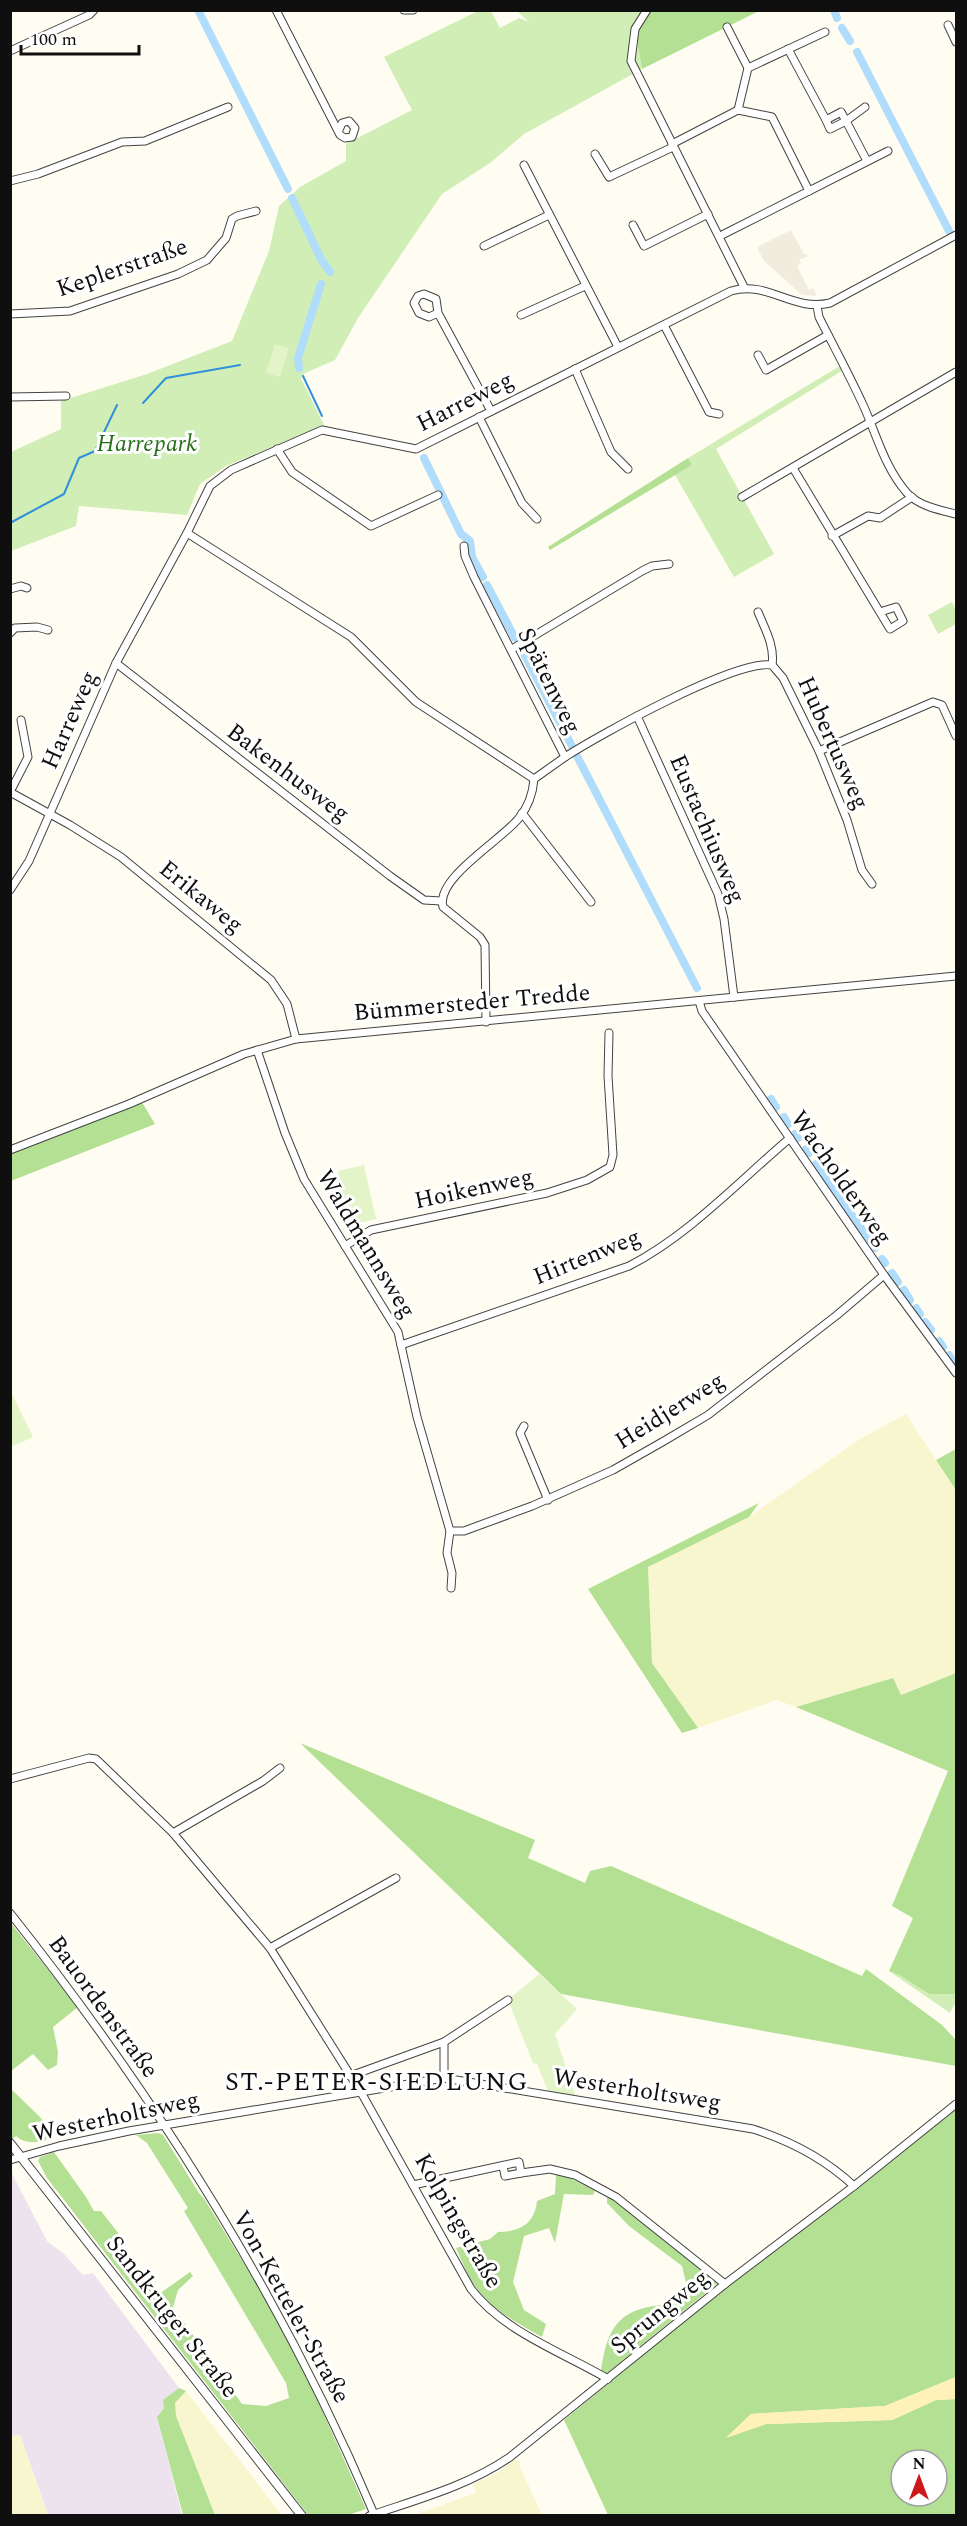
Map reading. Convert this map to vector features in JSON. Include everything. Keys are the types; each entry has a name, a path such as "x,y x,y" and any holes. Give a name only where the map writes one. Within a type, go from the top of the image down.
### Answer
{"street":[{"path":"10,51 89,15 94,10"},
{"path":"276,10 339,130"},
{"path":"647,10 635,29 631,61 744,287 758,288 803,305 817,306 830,303 957,235"},
{"path":"948,25 957,42"},
{"path":"727,27 748,68 738,110"},
{"path":"748,68 825,32"},
{"path":"788,49 826,120 842,112 867,161"},
{"path":"10,181 38,174 123,142 145,141 228,107"},
{"path":"846,121 866,107"},
{"path":"595,154 609,177 738,110 772,117 809,191"},
{"path":"720,236 888,151"},
{"path":"524,165 618,347"},
{"name":"Keplerstraße","path":"10,314 70,311 178,274 207,260 225,238 232,219 256,211"},
{"path":"633,225 644,246 708,214"},
{"path":"484,246 549,215"},
{"path":"521,315 585,286"},
{"name":"Harreweg","path":"10,890 29,861 116,663 210,486 231,470 322,430 416,449 731,291 744,287"},
{"path":"817,306 819,316 865,409 891,470 912,497 933,508 957,514"},
{"path":"438,313 491,411"},
{"path":"664,325 709,412 720,414"},
{"path":"758,355 766,370 828,335"},
{"path":"575,369 611,453 628,469"},
{"path":"742,497 957,372"},
{"path":"10,397 66,396"},
{"path":"479,417 522,504 537,519"},
{"path":"277,449 292,472 371,526 438,495"},
{"path":"793,468 880,612"},
{"path":"832,536 868,516 880,518 912,497"},
{"path":"187,533 351,637 416,702 534,778 530,796 514,824 450,880 442,893 443,907 480,937 485,945 486,1022"},
{"name":"Spätenweg","path":"464,546 465,556 474,577 565,758 534,778"},
{"path":"512,649 642,571 652,566 669,564"},
{"path":"10,589 21,586 27,588"},
{"path":"758,612 771,642 772,665"},
{"path":"10,633 15,628 37,627 48,630"},
{"name":"Bakenhusweg","path":"116,663 390,876 424,900 441,901"},
{"name":"Hubertusweg","path":"565,758 637,716 753,665 772,665 783,678 819,751 848,820 862,870 872,884"},
{"path":"819,751 933,702 942,705 957,736"},
{"name":"Eustachiusweg","path":"637,716 718,894 724,919 734,997"},
{"name":"Erikaweg","path":"21,720 28,757 10,792 121,857 271,980 287,1004 297,1039"},
{"path":"522,813 591,902"},
{"name":"Bümmersteder Tredde","path":"10,1150 129,1104 257,1050 297,1039 957,976"},
{"name":"Wacholderweg","path":"699,1001 702,1011 884,1275 957,1373"},
{"name":"Hoikenweg","path":"345,1246 371,1230 548,1193 587,1180 610,1167 613,1155 608,1076 609,1033"},
{"name":"Waldmannsweg","path":"257,1050 296,1161 312,1194 391,1319 401,1345 417,1417 450,1531 447,1553 452,1573 451,1588"},
{"name":"Hirtenweg","path":"401,1345 629,1266 649,1256 673,1239 790,1138"},
{"name":"Heidjerweg","path":"450,1531 464,1531 548,1500 614,1470 708,1415 837,1315 884,1275"},
{"path":"524,1426 520,1432 548,1500"},
{"name":"Kolpingstraße","path":"10,1779 89,1758 96,1759 173,1833 270,1948 362,2094 471,2289 484,2306 501,2319 608,2379"},
{"path":"173,1833 263,1781 280,1768"},
{"path":"270,1948 396,1878"},
{"name":"Bauordenstraße","path":"10,1913 57,1972 115,2052 162,2125"},
{"path":"350,2076 444,2042 508,2000"},
{"path":"444,2042 444,2078"},
{"name":"Westerholtsweg","path":"10,2160 75,2142 162,2125 362,2094 444,2078 753,2129 781,2138 827,2164 854,2186"},
{"name":"Sprungweg","path":"372,2515 467,2482 492,2470 725,2284 957,2104"},
{"name":"Von-Ketteler-Straße","path":"162,2125 267,2294 311,2379 372,2515"},
{"name":"Sandkruger Straße","path":"10,2143 302,2516"},
{"path":"413,2185 519,2162 521,2173 550,2169 575,2175 616,2197 725,2284"}],"shaded area":[{"path":"791,230 804,254 808,256 799,260 801,263 797,266 809,290 813,288 817,295 815,296 802,295 764,261 757,247"},
{"path":"906,1414 956,1490 956,1673 900,1695 893,1678 796,1707 777,1700 698,1728 652,1663 648,1567 749,1517 860,1439"},
{"path":"10,2170 47,2241 65,2255 83,2275 93,2273 179,2388 164,2400 164,2408 157,2417 182,2515 48,2515 20,2435 11,2436"},
{"path":"186,2391 282,2515 215,2515 176,2416 175,2403"},
{"path":"20,2435 48,2515 11,2515 11,2436"},
{"path":"516,2458 542,2515 414,2515 476,2493 473,2484 496,2474"}],"green space":[{"path":"674,10 678,12 759,11 642,69 635,29 647,11"},
{"name":"Harrepark","path":"478,11 491,11 500,28 519,18 529,22 517,11 647,11 635,29 642,69 524,134 490,163 442,194 358,318 335,360 305,373 301,378 324,425 226,466 200,484 187,515 79,506 76,526 11,551 11,452 61,429 61,401 147,374 232,341 269,251 279,206 300,187 346,161 346,144 412,110 384,57"},
{"path":"275,344 289,348 280,377 266,373"},
{"path":"843,364 845,369 716,449 774,554 734,577 675,475 692,465 688,458"},
{"path":"688,458 692,465 550,550 548,547"},
{"path":"952,602 956,611 956,624 938,634 928,615"},
{"path":"140,1099 155,1124 11,1181 11,1150"},
{"path":"364,1165 376,1219 350,1225 338,1171"},
{"path":"10,1390 33,1437 11,1447 10,1447"},
{"path":"956,1449 956,1490 936,1460"},
{"path":"759,1503 749,1517 648,1567 652,1663 698,1728 682,1733 588,1589"},
{"path":"956,1673 956,1994 929,1994 889,1971 913,1918 892,1906 948,1771 796,1707 893,1678 901,1695"},
{"path":"300,1743 535,1840 528,1858 585,1883 590,1871 611,1866 862,1976 866,1969 942,2025 956,2040 956,2066 561,1994"},
{"path":"10,1922 78,2007 53,2027 58,2052 57,2065 48,2070 33,2054 11,2071"},
{"path":"889,1971 929,1994 956,1994 956,2001 950,2013"},
{"path":"539,1974 577,2009 555,2034 577,2101 550,2096 537,2064 533,2063 508,2000"},
{"path":"10,2088 40,2117 51,2132 45,2141 26,2141 16,2136 11,2140"},
{"path":"956,2109 956,2377 885,2406 751,2414 727,2437 766,2424 892,2420 936,2400 956,2399 956,2515 608,2515 564,2420 731,2283 856,2190"},
{"path":"158,2133 163,2135 265,2298 313,2390 366,2509 348,2515 308,2515 47,2178 38,2161 40,2157 54,2152 94,2211 101,2211 126,2243 122,2247 159,2294 190,2272 193,2276 178,2290 173,2307 242,2404 266,2406 289,2398 286,2383 184,2211 188,2208 147,2143 136,2135"},
{"path":"556,2173 595,2191 593,2195 564,2194 555,2243 549,2228 524,2236 513,2282 524,2310 546,2324 542,2337 505,2315 481,2295 467,2273 456,2248 490,2239 498,2232 513,2230 525,2225 533,2216 537,2201 555,2194"},
{"path":"607,2197 620,2204 719,2282 606,2374 601,2371 604,2354 608,2340 621,2320 630,2313 642,2309 673,2304 687,2287 682,2266 629,2226 607,2203"},
{"path":"179,2388 186,2391 175,2403 176,2416 215,2515 183,2515 157,2417 164,2408 163,2400"}],"sand":[{"path":"956,2377 956,2399 936,2400 892,2420 766,2424 726,2438 751,2414 885,2406"}],"waterway":[{"path":"198,10 288,189"},
{"path":"834,10 837,18"},
{"path":"842,28 850,41"},
{"path":"857,52 949,231"},
{"path":"292,198 321,259 330,272"},
{"path":"299,368 298,358 321,284"},
{"path":"143,403 166,378 240,365"},
{"path":"303,376 322,416"},
{"path":"10,523 64,494 79,458 95,451 117,405"},
{"path":"424,458 461,534 470,541 472,557 483,577"},
{"path":"487,585 515,638"},
{"path":"522,650 573,748"},
{"path":"577,756 697,988"},
{"path":"771,1099 776,1107"},
{"path":"784,1117 788,1124"},
{"path":"795,1134 798,1138"},
{"path":"806,1149 809,1153"},
{"path":"816,1164 875,1248"},
{"path":"882,1259 885,1263"},
{"path":"892,1273 898,1282"},
{"path":"904,1290 910,1300"},
{"path":"916,1308 920,1314"},
{"path":"925,1322 931,1330"},
{"path":"939,1341 943,1347"},
{"path":"949,1355 953,1362"}],"district":[{"name":"ST.-PETER-SIEDLUNG","path":"377,2082"}]}
